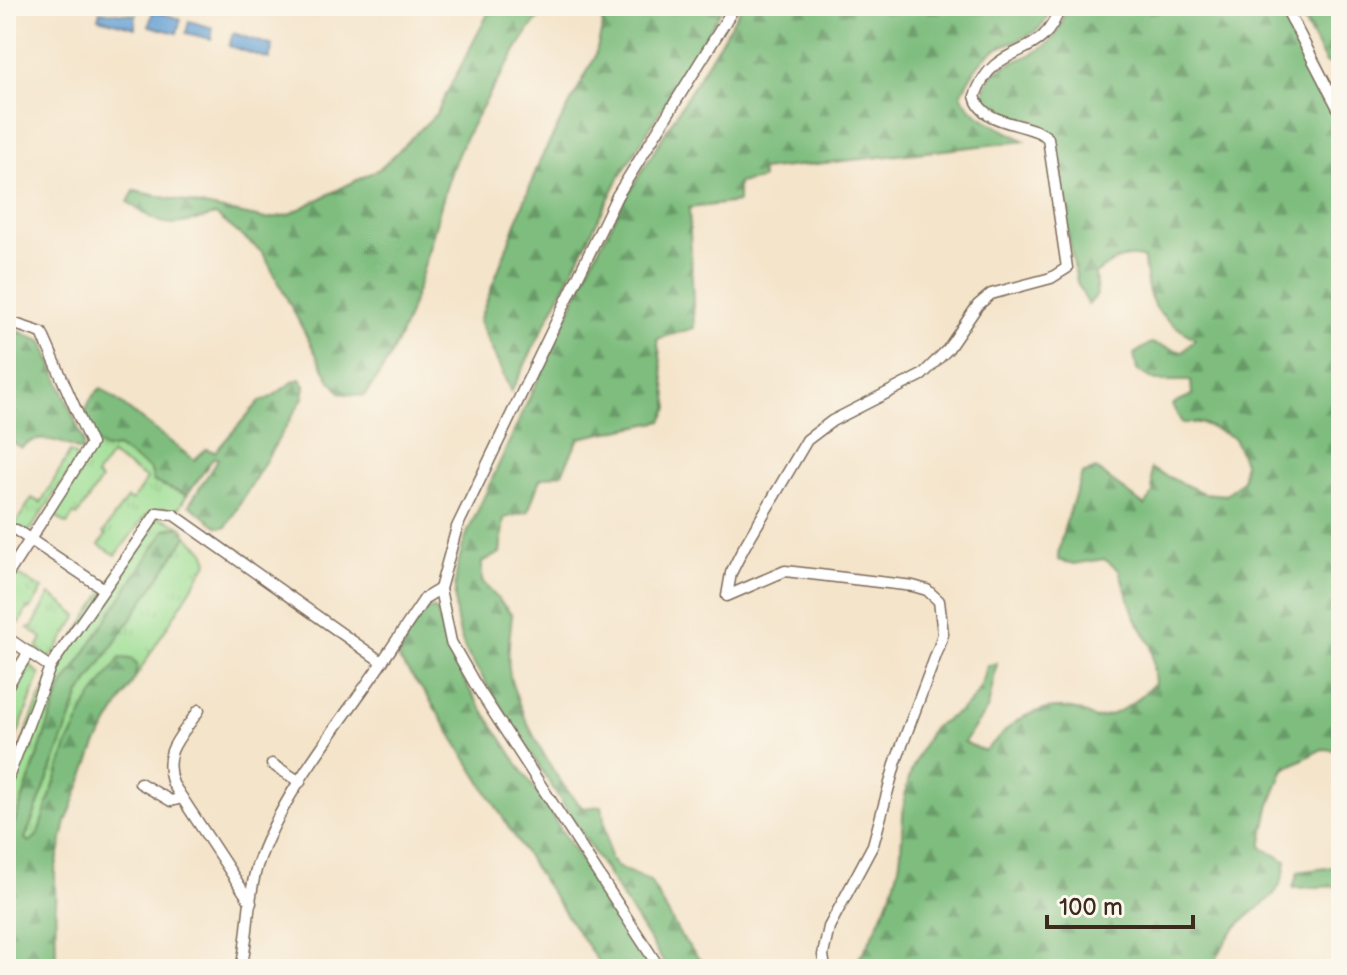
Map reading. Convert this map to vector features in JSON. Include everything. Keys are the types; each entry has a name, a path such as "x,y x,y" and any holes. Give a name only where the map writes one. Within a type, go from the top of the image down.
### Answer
{"street":[{"path":"660,969 475,684 451,642 440,589 457,527 585,258 617,196 735,6"},
{"path":"825,969 823,955 829,927 873,845 896,761 939,647 943,625 939,601 927,590 913,586 785,571 727,596 731,573 798,454 817,431 922,375 948,349 978,305 991,294 1051,278 1067,268 1048,138 1032,128 1013,125 990,115 977,103 975,96 996,61 1034,44 1047,34 1060,6"},
{"path":"1285,6 1341,114"},
{"path":"6,321 42,333 91,444 6,577"},
{"path":"6,781 50,667 157,513 165,513 191,527 382,662"},
{"path":"16,530 104,589"},
{"path":"241,969 257,867 266,843 300,782 425,598 440,589"},
{"path":"6,637 50,667"},
{"path":"6,688 29,652"},
{"path":"199,710 167,761 173,784 251,903"},
{"path":"272,764 300,782"},
{"path":"140,783 171,801 182,798"}],"green space":[{"path":"492,6 554,6 538,19 527,34 465,139 444,194 419,284 397,343 364,396 341,393 329,379 263,253 216,215 169,224 151,218 128,202 134,191 266,219 288,215 381,168 436,114"},
{"path":"595,6 724,6 619,178 511,392 479,321 540,160 595,57 603,24"},
{"path":"742,6 1049,6 1047,17 1036,31 1000,47 982,61 961,94 980,116 1025,141 761,170 762,179 738,183 738,202 689,208 694,328 657,339 669,408 662,421 579,438 562,473 540,479 528,512 504,518 500,553 482,562 482,581 512,615 510,676 517,699 541,750 572,797 583,808 602,806 610,859 617,867 650,881 680,935 707,969 668,969 465,650 455,606 456,577 467,534 593,259 625,199"},
{"path":"1066,6 1279,6 1341,126 1341,750 1322,749 1284,769 1269,807 1261,847 1286,861 1284,875 1273,894 1232,932 1209,969 851,969 876,929 895,880 906,792 915,761 932,728 960,711 974,697 980,689 987,666 997,663 988,708 964,742 984,751 1013,724 1036,712 1067,708 1095,719 1104,717 1128,706 1155,683 1151,645 1135,617 1119,570 1104,559 1074,564 1058,560 1082,474 1096,469 1145,506 1153,493 1151,469 1203,493 1226,495 1243,480 1244,463 1234,438 1202,423 1182,423 1172,405 1192,395 1191,381 1156,381 1137,370 1134,354 1151,343 1183,352 1195,339 1156,308 1148,289 1144,259 1124,258 1095,274 1097,295 1088,305 1077,282 1050,135 985,106 985,87 992,74 1048,44 1059,29"},
{"path":"1296,6 1341,6 1341,65 1326,63"},
{"path":"6,326 43,342 83,440 83,452 60,442 44,440 36,440 21,448 6,438"},
{"path":"300,379 305,386 303,398 226,527 218,527 189,505 218,459 214,457 187,495 154,482 151,470 117,447 105,449 91,435 85,420 89,403 101,388 194,460 206,449 215,452 260,401"},
{"path":"96,443 105,449 117,447 151,470 154,482 187,495 176,512 163,508 146,515 116,555 99,545 106,535 103,533 127,498 132,501 147,479 111,455 96,476 101,480 77,516 74,514 67,524 53,514"},
{"path":"70,452 79,458 29,532 14,526 32,498 41,503"},
{"path":"159,517 182,527 168,528 60,691 9,837 6,835 10,792 20,750 36,709 78,632 151,522"},
{"path":"182,527 187,536 80,694 25,839 29,842 37,836 67,746 88,703 120,658 132,659 137,665 135,678 96,745 66,822 55,871 56,969 36,969 6,955 6,835 10,836 60,691 165,530"},
{"path":"187,536 204,551 208,562 135,678 137,665 88,703 67,746 37,836 29,842 25,839 80,694"},
{"path":"15,573 43,589 30,609 27,608 20,623 6,614 6,582"},
{"path":"50,594 78,616 50,659 37,648 42,638 28,628 33,626"},
{"path":"430,608 437,610 447,649 469,689 652,969 603,969 531,863 428,697 400,661 401,647 409,632"},
{"path":"27,663 40,674 6,766 6,716 11,708 6,703 6,693"},
{"path":"1341,866 1341,886 1293,888 1298,872"}],"water":[{"path":"100,11 136,15 135,28 98,18"},
{"path":"153,11 181,19 177,33 149,26"},
{"path":"189,21 213,28 211,39 186,33"},
{"path":"233,33 273,46 269,59 229,46"}]}
